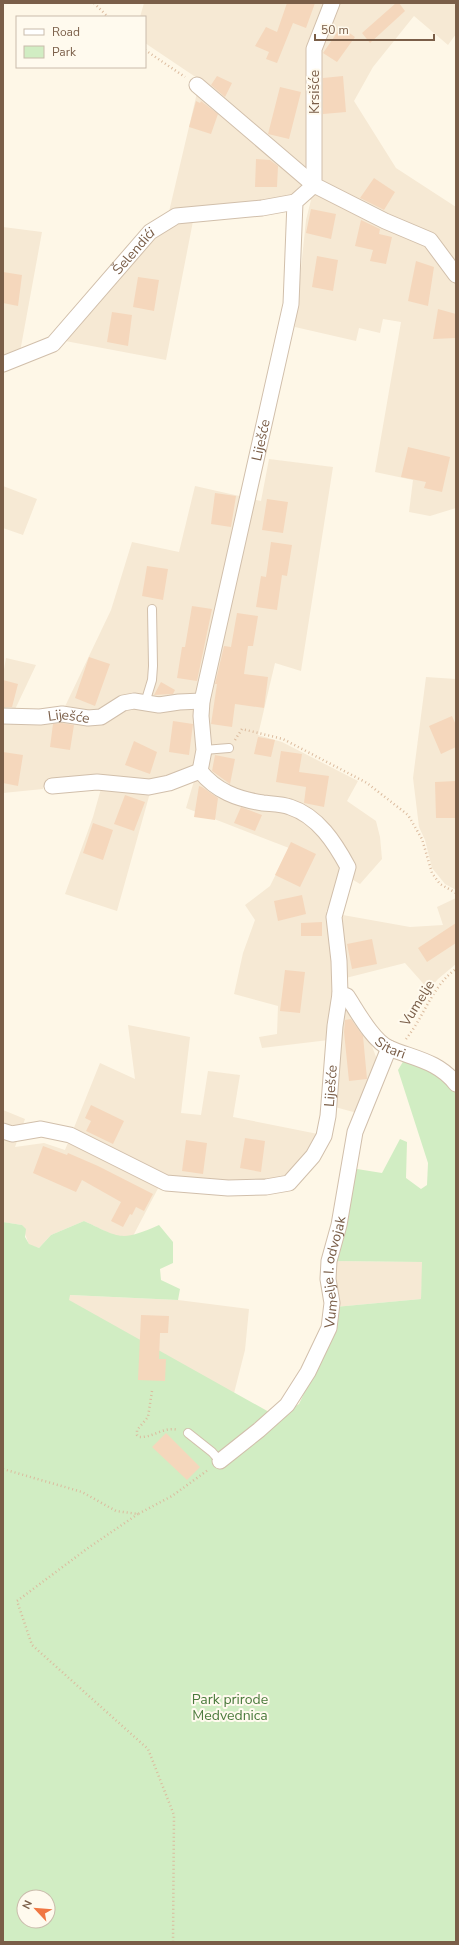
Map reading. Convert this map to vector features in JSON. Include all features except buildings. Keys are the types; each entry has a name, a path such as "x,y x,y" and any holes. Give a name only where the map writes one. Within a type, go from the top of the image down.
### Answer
{"street":[{"name":"Krsišće","path":"314,185 314,49 332,3"},
{"path":"197,85 314,185 385,221 430,240 456,275"},
{"path":"295,202 314,185"},
{"name":"Šelendići","path":"3,364 53,344 150,232 176,216 262,208 295,202"},
{"name":"Liješće","path":"3,1131 12,1134 41,1129 70,1135 166,1183 228,1188 266,1187 289,1183 313,1156 324,1136 328,1116 334,1026 340,994 339,961 334,917 348,867 322,828 306,814 290,807 255,801 227,793 210,784 200,771 204,750 200,716 202,701 291,304 295,202"},
{"name":"Liješće","path":"3,716 40,717 62,714 88,718 101,717 123,703 134,701 159,705 202,701"},
{"path":"52,786 97,782 150,787 169,783 200,771"},
{"name":"Sitari","path":"340,994 347,996 378,1040 393,1049 417,1057 437,1067 456,1084"},
{"name":"Vumelje I. odvojak","path":"220,1461 259,1430 287,1405 308,1372 329,1328 332,1302 328,1279 329,1261 339,1225 356,1132 393,1049"}],"lane":[{"path":"145,703 152,680 152,609"},
{"path":"204,750 229,748"},
{"path":"188,1433 212,1452 220,1461"}],"path":[{"path":"94,3 107,16"},
{"path":"146,51 197,85"},
{"path":"229,748 242,729 283,739 366,783 408,815 422,839 432,873 440,884 456,893"},
{"name":"Vumelje","path":"393,1049 415,1027 433,994 445,977 456,969"},
{"path":"152,1391 148,1417 137,1430 137,1435 139,1437 144,1437 160,1431 175,1429 188,1433"},
{"path":"173,1942 174,1815 148,1749 32,1646 17,1601 88,1548 138,1514 172,1496 220,1461"},
{"path":"3,1469 82,1492 116,1511 138,1514"}],"shaded area":[{"path":"144,3 456,3 456,34 448,45 414,16 373,67 354,101 396,168 456,207 456,508 430,516 409,512 413,480 375,472 401,322 383,319 380,333 359,328 356,341 295,327 306,220 311,200 284,201 168,216 200,80 146,44 146,16 140,16"},
{"path":"194,216 166,360 60,340 155,233"},
{"path":"3,227 42,232 20,352 3,358"},
{"path":"269,459 333,467 301,671 275,663 258,735 282,742 358,781 347,801 376,821 380,837 382,859 360,884 343,874 326,912 410,927 443,925 437,907 456,898 456,964 438,979 429,990 405,963 334,981 348,1008 365,1028 378,1062 357,1113 335,1107 337,1039 262,1048 259,1037 277,1034 278,1006 234,994 243,953 255,920 245,905 270,886 289,848 186,808 199,764 177,775 153,782 117,911 65,894 93,817 104,778 46,781 43,789 3,793 3,675 6,658 36,665 10,720 59,719 111,610 132,542 179,552 195,486 261,501"},
{"path":"3,486 37,499 23,535 3,528"},
{"path":"426,677 456,679 456,890 445,884 432,868 425,840 419,827 413,778"},
{"path":"128,1025 190,1037 181,1113 201,1115 208,1071 240,1075 233,1117 318,1134 307,1156 286,1179 265,1186 164,1177 133,1236 117,1237 84,1221 51,1235 39,1248 29,1245 22,1225 3,1222 3,1110 25,1119 15,1147 44,1143 65,1150 100,1063 135,1079"},
{"path":"333,1261 423,1262 421,1299 335,1307"},
{"path":"69,1295 178,1300 249,1309 245,1350 231,1405 67,1338"}],"green space":[{"name":"Park prirode Medvednica","path":"404,1060 414,1060 448,1083 456,1094 456,1942 3,1942 3,1222 22,1225 26,1229 25,1237 29,1244 39,1248 51,1235 84,1221 121,1236 136,1234 159,1225 173,1242 173,1263 160,1269 161,1280 180,1289 178,1300 70,1295 69,1300 278,1417 299,1404 319,1362 335,1307 421,1299 422,1262 333,1261 357,1169 382,1173 400,1139 407,1142 406,1178 421,1189 427,1185 428,1163 398,1070"}]}
